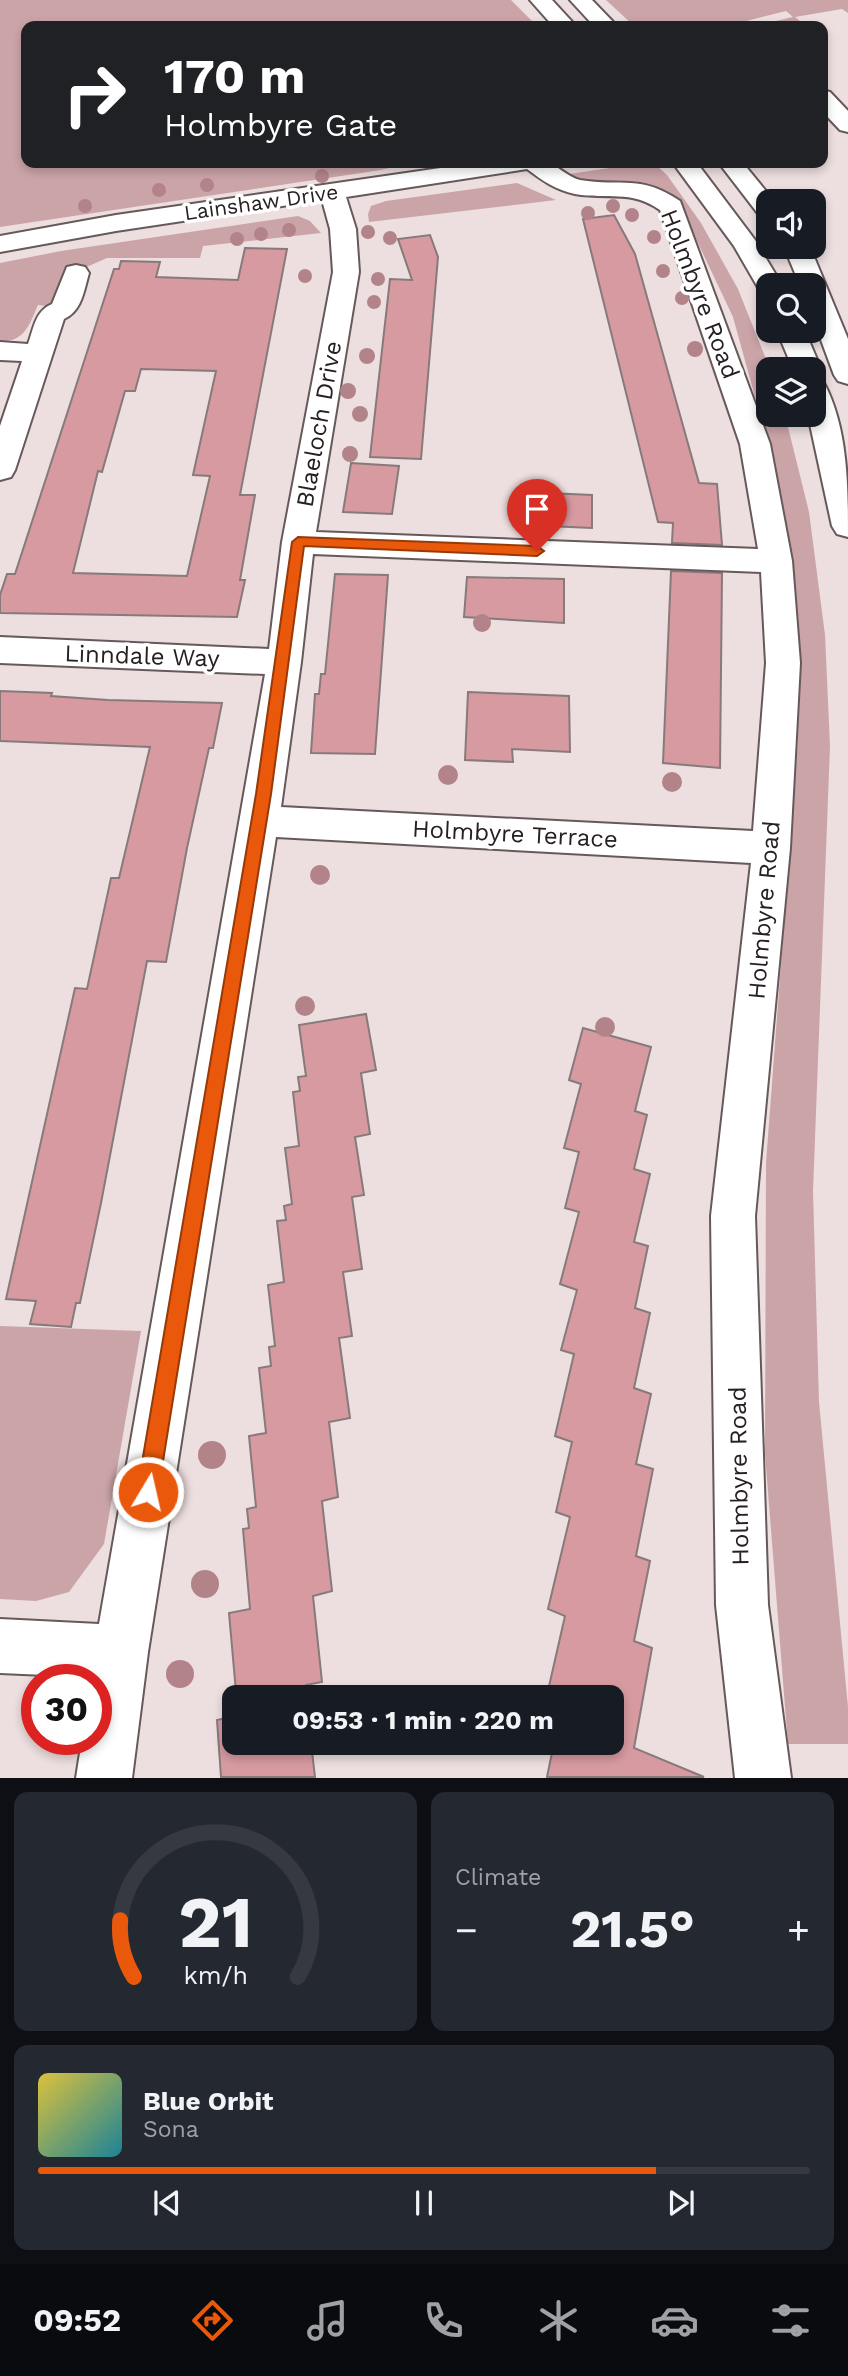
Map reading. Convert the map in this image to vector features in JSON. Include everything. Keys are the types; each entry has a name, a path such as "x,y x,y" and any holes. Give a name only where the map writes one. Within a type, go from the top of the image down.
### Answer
{"street":[{"path":"540,0 560,21"},
{"path":"580,0 601,21"},
{"path":"828,103 848,125"},
{"name":"Lainshaw Drive","path":"0,244 116,223 490,168"},
{"name":"Holmbyre Road","path":"541,168 561,182 585,187 630,187 659,196 671,206 755,444 776,561 783,663 771,848 733,1216 742,1605 763,1777"},
{"path":"689,168 746,245 762,273"},
{"path":"735,168 756,195"},
{"name":"Blaeloch Drive","path":"104,1777 121,1653 260,821 284,662 298,542 346,272 343,229 332,192"},
{"path":"0,470 52,314 64,309 76,273"},
{"path":"826,317 848,375"},
{"path":"0,351 38,354"},
{"path":"826,423 848,526"},
{"path":"298,542 776,561"},
{"name":"Linndale Way","path":"0,650 284,662"},
{"name":"Holmbyre Terrace","path":"260,821 771,848"},
{"path":"0,1646 121,1653"}],"shaded area":[{"path":"0,0 511,0 532,21 21,21 21,168 390,168 0,227"},
{"path":"606,0 848,0 848,13 842,9 795,17 800,21 776,21 793,17 786,11 746,21 629,21"},
{"path":"609,168 659,168 667,175 701,223 738,289 756,334 756,343 760,343 765,357 756,357 756,400 733,317 688,222 675,201 651,186 622,181 589,183 575,180 569,174"},
{"path":"517,183 556,200 369,222 371,206 386,201"},
{"path":"298,216 310,221 321,233 203,246 200,258 107,258 82,269 56,307 38,305 21,335 8,341 0,341 0,263 61,251"},
{"path":"763,427 788,427 809,512 825,635 830,746 813,1191 819,1402 848,1707 848,1744 788,1744 765,1454 766,1163 798,738 793,588 779,484"},
{"path":"0,1326 141,1331 104,1544 69,1592 36,1601 0,1599"}],"building":[{"path":"614,215 635,254 699,483 717,484 722,545 672,543 673,523 658,522 583,219"},
{"path":"430,235 438,257 421,459 370,457 390,279 412,280 398,239"},
{"path":"245,248 287,249 240,495 255,495 240,580 245,580 237,617 0,613 0,595 7,574 15,574 114,269 119,269 121,261 160,262 156,277 238,280","holes":["141,369 216,371 193,475 210,476 187,576 73,573 98,471 102,472 125,391 135,391"]},
{"path":"351,463 399,466 392,514 343,512"},
{"path":"548,493 592,495 592,528 547,526"},
{"path":"671,571 722,573 720,768 663,763"},
{"path":"335,574 388,575 375,754 311,753 315,694 319,694 321,674 325,674"},
{"path":"467,577 564,579 564,623 464,617"},
{"path":"0,691 52,693 51,696 108,700 222,703 187,848 166,962 147,961 101,1203 80,1303 76,1303 71,1327 30,1324 36,1301 6,1299 75,988 87,989 111,878 119,878 150,747 0,741"},
{"path":"468,692 569,696 570,752 512,749 513,762 465,760"},
{"path":"366,1014 376,1070 361,1073 370,1134 355,1137 364,1195 352,1197 362,1269 343,1272 352,1336 339,1338 350,1418 329,1422 338,1497 322,1501 332,1591 313,1596 322,1682 306,1685 235,1685 229,1613 250,1609 243,1529 249,1528 247,1509 256,1507 249,1436 266,1433 259,1368 271,1366 269,1347 275,1346 268,1285 284,1282 277,1221 286,1220 284,1206 292,1204 285,1148 299,1146 293,1092 300,1091 298,1077 306,1076 299,1025"},
{"path":"583,1028 651,1047 635,1111 647,1115 634,1169 650,1174 634,1242 648,1246 635,1308 650,1313 634,1388 651,1394 636,1464 653,1469 636,1556 650,1561 634,1641 652,1648 634,1748 704,1777 547,1777 552,1755 624,1755 624,1685 549,1685 565,1616 548,1609 570,1517 556,1512 572,1442 555,1436 574,1354 561,1350 577,1290 560,1284 579,1212 565,1208 579,1152 564,1148 581,1084 569,1080"},
{"path":"222,1719 222,1755 312,1755 315,1777 221,1777 217,1720"}],"route":[{"path":"148,1492 264,794 284,662 298,542 537,551"}]}
